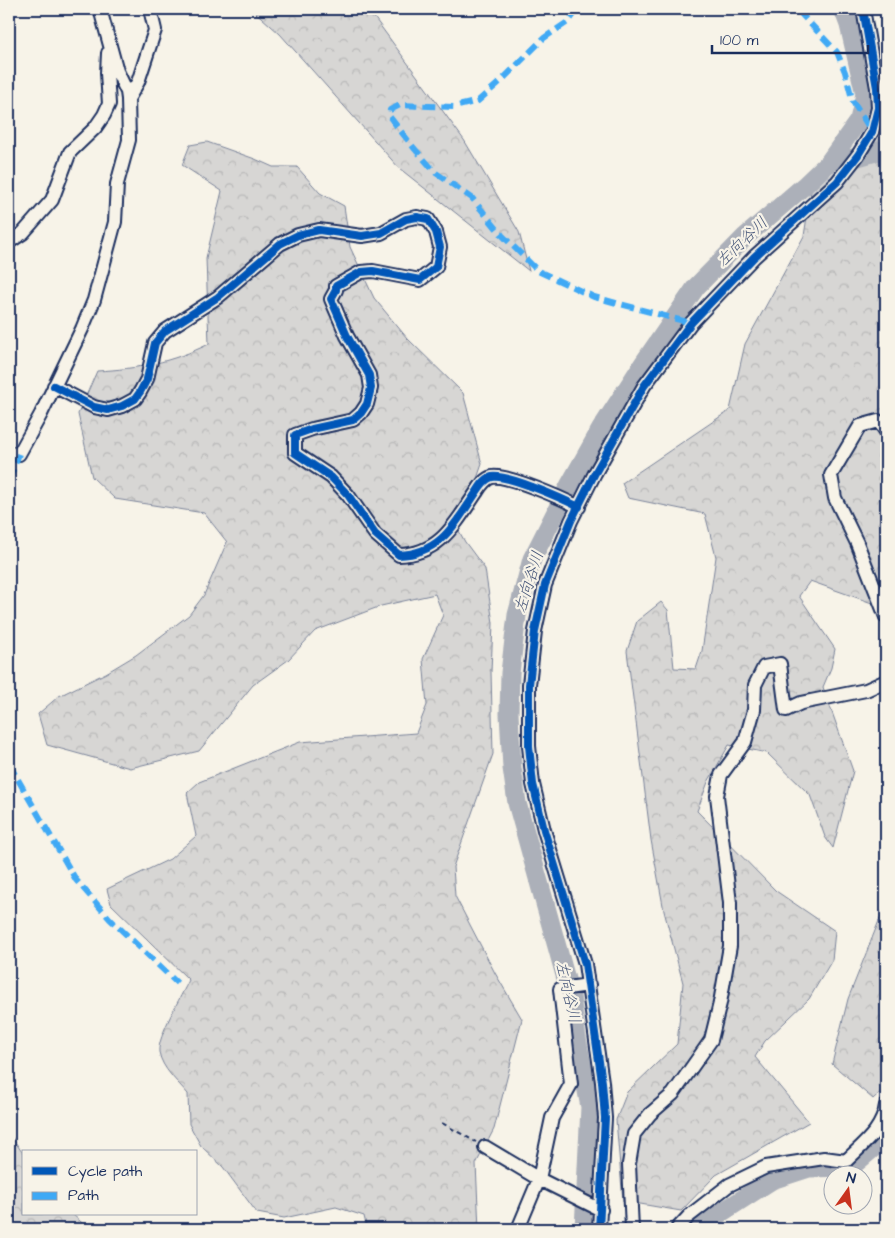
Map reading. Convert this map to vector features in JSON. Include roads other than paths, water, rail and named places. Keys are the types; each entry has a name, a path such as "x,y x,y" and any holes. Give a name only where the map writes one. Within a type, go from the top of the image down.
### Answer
{"street":[{"path":"9,453 18,454 82,329 94,300 115,222 117,184 129,140 128,99 127,92 117,71 100,9"},
{"path":"128,99 138,82 155,30 150,9"},
{"path":"599,1229 605,1118 589,985 585,964 542,821 533,784 529,746 529,685 535,631 545,585 571,521 595,473 644,386 691,322 754,256 837,182 858,155 872,132 878,108 877,88 863,9"},
{"path":"9,242 24,233 52,200 70,152 95,128 104,115 109,104 107,73 109,44"},
{"path":"54,386 94,407 108,410 122,406 135,399 148,379 155,343 164,331 218,297 280,244 298,235 319,230 362,236 381,233 406,220 417,217 428,218 436,232 440,247 436,267 420,280 374,271 361,272 336,286 331,299 347,336 370,375 371,388 367,404 353,420 312,429 296,435 295,453 331,477 348,495 375,534 399,555 410,555 429,548 442,540 455,525 484,482 492,477 516,481 579,507"},
{"path":"886,432 878,421 860,426 831,475 835,498 857,543 886,617"},
{"path":"632,1229 629,1164 634,1134 650,1114 673,1094 711,1040 720,1003 730,946 730,903 716,796 721,775 745,742 754,710 755,685 764,667 780,664 786,710 801,703 866,690 886,681"},
{"path":"518,1229 539,1179 552,1118 571,1084 560,988 589,985"},
{"path":"677,1229 689,1216 729,1185 766,1167 824,1158 846,1161 879,1128 885,1115 886,1105"},
{"path":"485,1147 539,1179 601,1210"}],"waterway":[{"name":"左向谷川","path":"584,1229 590,1107 571,997 517,803 512,768 509,714 510,673 517,615 532,559 569,486 601,429 696,287 745,237 829,162 859,120 865,94 849,25 843,9"},
{"path":"840,162 886,149"},
{"path":"696,1229 772,1180 809,1168 851,1167 877,1145 886,1128"}]}
